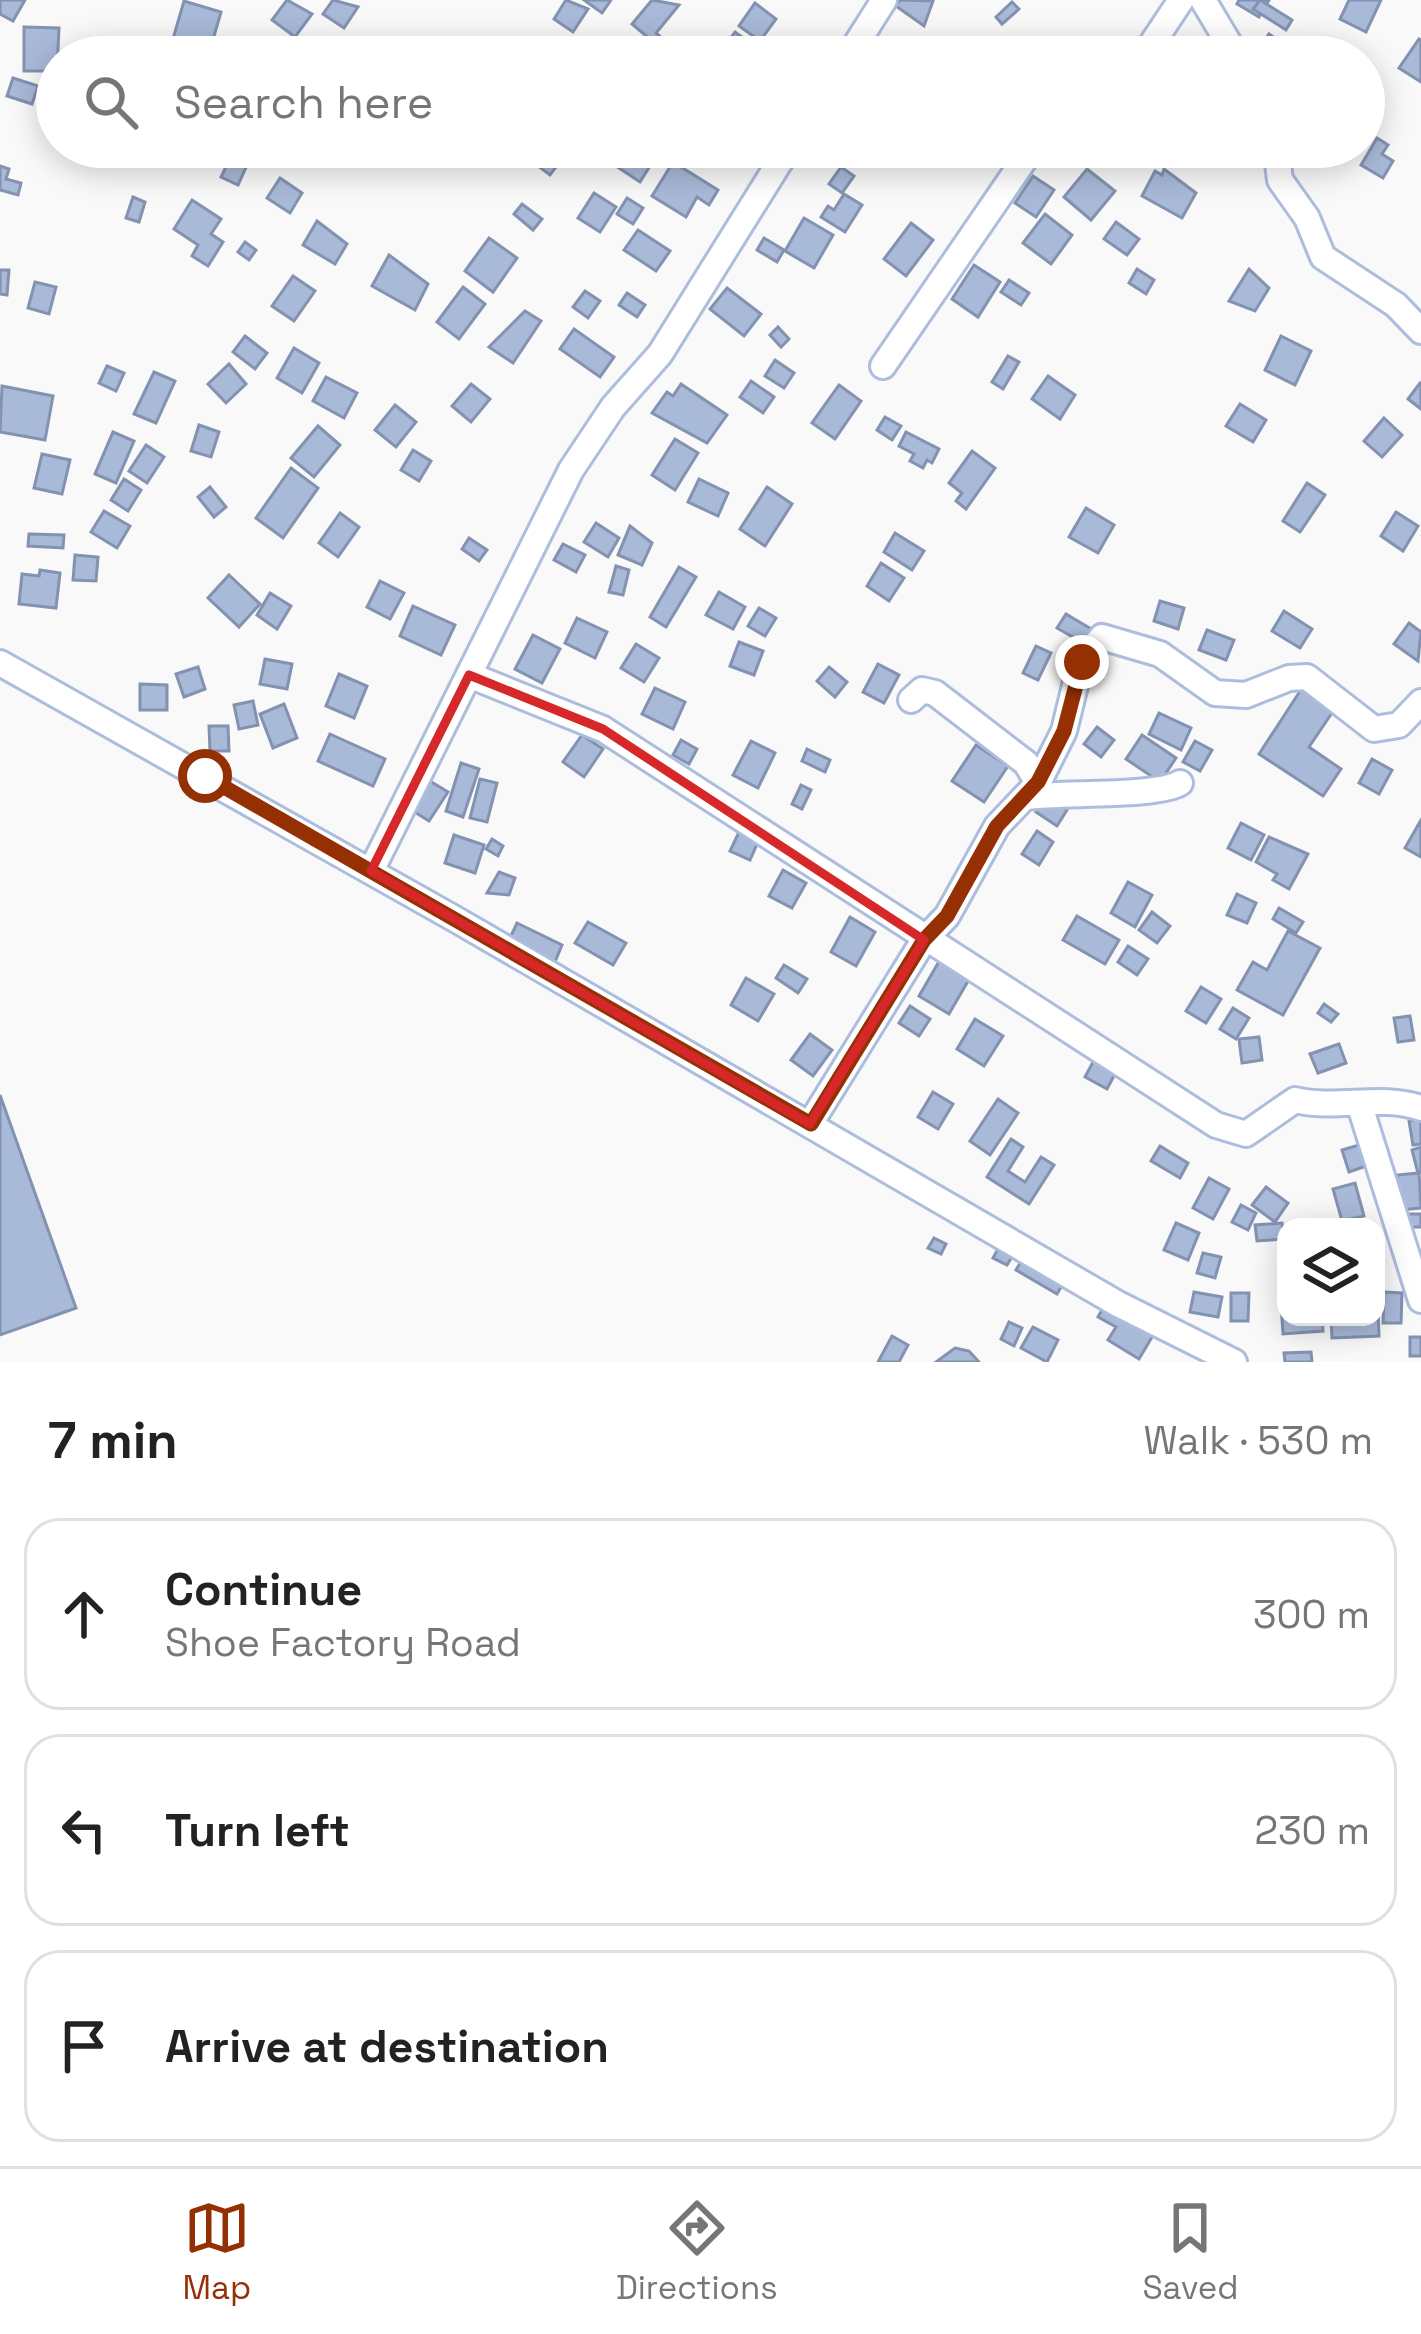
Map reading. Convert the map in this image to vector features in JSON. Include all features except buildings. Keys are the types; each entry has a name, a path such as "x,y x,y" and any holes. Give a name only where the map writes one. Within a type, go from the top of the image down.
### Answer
{"street":[{"path":"861,36 884,0"},
{"path":"1203,0 1224,36"},
{"path":"1155,36 1173,3"},
{"path":"371,871 571,470 613,407 660,354 776,168"},
{"path":"883,366 1020,168"},
{"path":"1279,168 1280,180 1307,218 1323,257 1382,294 1421,331"},
{"path":"811,1124 924,940 947,916 997,826 1032,790 1064,731 1082,662 1102,637 1160,654 1215,693 1246,695 1288,677 1307,677 1374,729 1399,725 1421,702"},
{"path":"0,663 371,871 1118,1304 1234,1362"},
{"path":"470,675 603,729 924,940 1230,1131 1246,1134 1262,1128 1295,1100 1326,1108 1387,1102 1421,1108"},
{"path":"911,700 922,690 935,693 1026,764 1032,790"},
{"path":"1032,790 1162,792 1180,784"},
{"path":"1360,1106 1421,1300"}],"highlighted area":[{"path":"469,675 603,729 924,940 810,1124 371,871"}],"route":[{"path":"205,776 811,1124 924,940 947,916 997,826 1038,782 1064,731 1082,662"}]}
